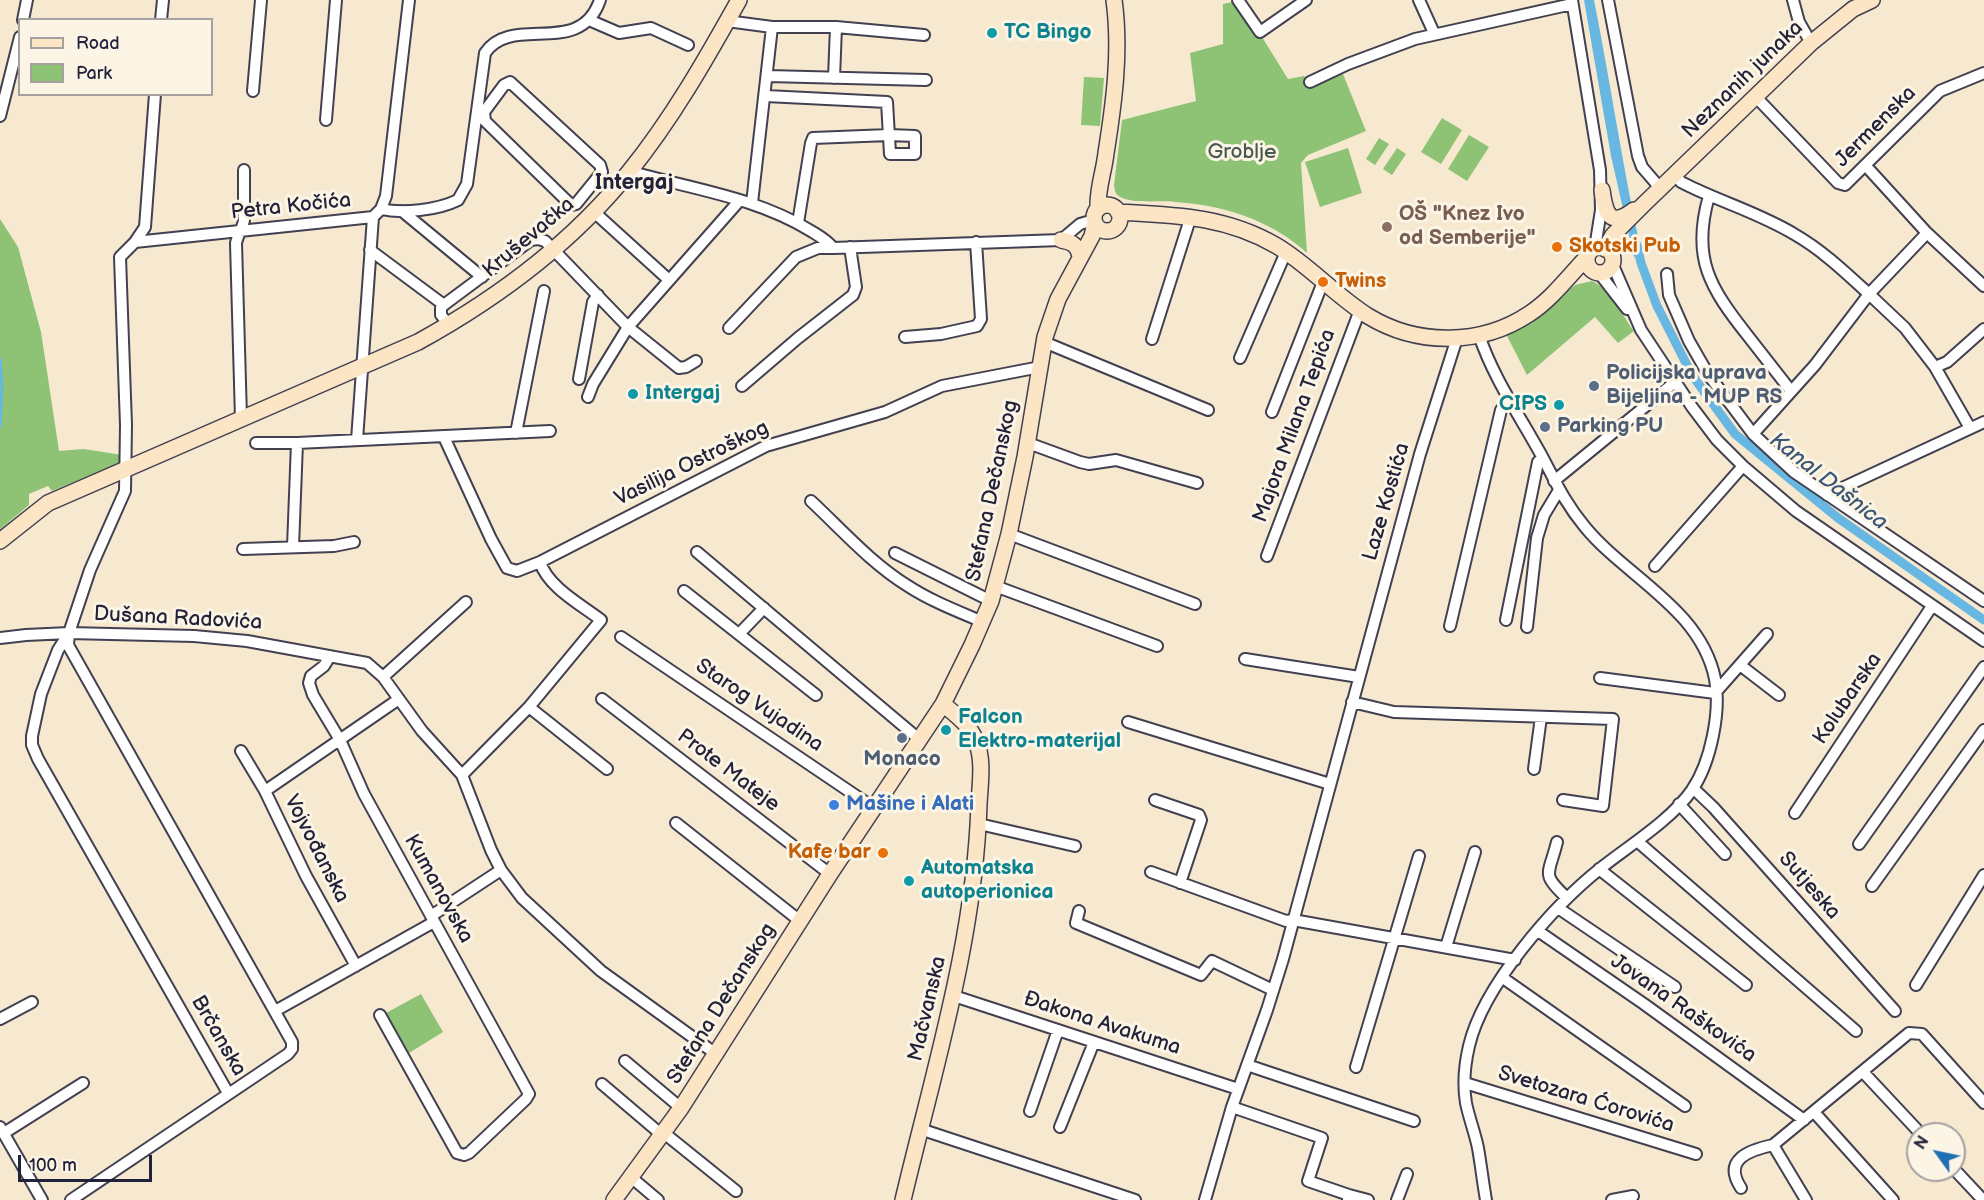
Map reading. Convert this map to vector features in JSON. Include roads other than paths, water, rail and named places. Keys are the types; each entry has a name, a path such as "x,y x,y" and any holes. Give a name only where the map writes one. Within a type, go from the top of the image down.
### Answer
{"main road":[{"name":"Kruševačka","path":"0,540 48,503 418,342 450,325 506,288 554,249 625,177 671,115 739,0"},
{"path":"1072,271 1092,236 1106,160 1116,82 1117,38 1114,0"},
{"name":"Neznanih junaka","path":"1622,222 1661,189 1811,43 1853,9 1872,0"},
{"path":"1072,271 1120,220 1107,184 1106,160"},
{"path":"1557,288 1596,273 1588,266 1602,253 1622,222 1607,214 1602,190"},
{"path":"1096,216 1107,206 1117,210 1191,216 1255,235 1286,252 1370,317 1400,330 1431,338 1479,335 1503,328 1530,314 1557,288 1602,253"},
{"path":"1096,216 1102,231 1112,230 1161,214"},
{"path":"1067,235 1079,250 1080,257"},
{"name":"Stefana Dečanskog","path":"614,1200 681,1108 830,874 943,704 991,601 1009,534 1028,443 1044,342 1058,299 1072,271"},
{"name":"Mačvanska","path":"903,1200 954,996 979,824 978,749 966,725 943,704"}],"street":[{"path":"23,18 27,0"},
{"path":"161,18 163,0"},
{"path":"253,91 261,0"},
{"path":"326,120 336,0"},
{"name":"Petra Kočića","path":"135,242 238,233 377,213 386,196 409,0"},
{"path":"357,440 370,250 377,213 423,209 453,202 463,193 467,184 485,53 492,43 504,37 561,33 577,29 589,21 600,0"},
{"path":"1238,0 1260,32 1306,0"},
{"path":"1419,0 1434,33"},
{"path":"1608,0 1638,156 1642,168 1661,189"},
{"path":"1793,0 1799,22 1811,43"},
{"path":"1311,82 1348,64 1434,33 1572,2 1599,163 1604,229 1602,253 1635,319 1675,382 1717,440 1743,466 1796,511 1984,641"},
{"path":"589,21 619,33 651,28 688,45"},
{"path":"727,21 772,27 836,27 924,35"},
{"path":"752,203 766,96 772,27"},
{"path":"834,78 836,27"},
{"path":"0,117 18,45"},
{"name":"Jermenska","path":"1756,97 1838,183 1849,184 1940,91 1984,73"},
{"path":"768,76 926,80"},
{"path":"602,168 602,172 576,204 572,205 485,121 484,112 504,86 510,82 602,168 625,177 752,203 798,223 829,242 833,248"},
{"path":"69,633 90,570 123,497 126,425 120,257 135,242 145,227 155,96"},
{"path":"766,96 887,102 889,135 813,138 798,223"},
{"path":"1866,166 1927,233 1984,286"},
{"path":"241,418 236,254 238,233 243,228 244,220 244,170"},
{"path":"1675,175 1681,182 1709,196 1766,219 1821,252 1905,328 1935,367 1970,428"},
{"path":"1709,196 1702,231 1709,278 1716,294 1728,311 1791,391"},
{"path":"588,397 593,384 628,327 740,200"},
{"name":"Kruševačka","path":"402,211 482,276"},
{"path":"593,211 669,280"},
{"path":"729,328 796,257 818,248 976,242 1067,235 1083,219 1096,216"},
{"path":"1152,339 1191,216"},
{"path":"1753,434 1840,334 1869,294 1927,233"},
{"path":"450,325 441,315 441,307 531,240 538,239 545,241 554,249 628,327 679,368 696,361"},
{"path":"905,337 941,334 977,326 981,319 976,242"},
{"path":"742,386 798,338 854,295 856,287 850,247"},
{"path":"370,250 444,305"},
{"path":"1240,358 1286,252"},
{"path":"1596,273 1635,319"},
{"path":"1667,274 1670,294 1689,341 1708,374 1753,434 1794,472 1984,601"},
{"path":"1272,412 1323,282"},
{"path":"516,433 544,291"},
{"path":"579,379 593,302 598,295"},
{"name":"Majora Milana Tepića","path":"1268,556 1360,310"},
{"path":"1935,367 1947,362 1966,348 1984,329"},
{"name":"Svetozara Ćorovića","path":"1479,335 1509,399 1565,502 1594,536 1677,611 1698,639 1715,680 1713,737 1693,788 1680,804 1637,841 1599,869 1567,898 1515,960 1476,1024 1469,1047 1465,1101 1478,1146 1486,1200"},
{"name":"Laze Kostića","path":"1205,1200 1232,1107 1273,990 1420,454 1457,338"},
{"path":"1044,342 1208,410"},
{"name":"Vasilija Ostroškog","path":"444,437 491,539 507,568 517,571 540,562 766,446 876,415 942,386 1040,367"},
{"path":"1527,627 1537,538 1556,486 1675,382"},
{"path":"1450,626 1501,410 1509,399"},
{"path":"1827,495 1984,422"},
{"path":"256,443 550,431"},
{"path":"293,547 297,443"},
{"path":"1028,443 1080,462 1089,464 1116,460 1197,483"},
{"path":"1506,620 1538,462 1542,458"},
{"path":"1655,566 1743,466"},
{"path":"811,501 862,551 897,578 920,593 982,622"},
{"path":"1009,534 1195,604"},
{"path":"243,549 334,546 354,542"},
{"path":"697,552 920,740"},
{"path":"895,553 991,601"},
{"path":"462,775 529,707 601,620 555,584 545,574 540,562"},
{"path":"995,586 1157,646"},
{"path":"684,591 816,695"},
{"path":"383,677 466,602"},
{"name":"Kolubarska","path":"1795,813 1932,606"},
{"path":"739,634 764,608"},
{"name":"Dušana Radovića","path":"0,638 26,634 69,633 226,638 283,646 367,663 383,677 422,731 462,775 471,795 478,821 501,870 522,898 601,971 716,1054"},
{"name":"Brčanska","path":"69,633 68,645 292,1042 292,1049 288,1054 228,1093 32,745 33,725 41,694 58,650 69,633"},
{"path":"1600,678 1715,693 1767,634"},
{"name":"Starog Vujadina","path":"621,637 874,808"},
{"name":"Kumanovska","path":"330,656 324,666 311,676 309,683 313,695 340,740 364,795 529,1094 520,1107 492,1134 469,1153 457,1154 380,1016"},
{"path":"1245,659 1359,677"},
{"path":"1740,665 1779,695"},
{"path":"1859,844 1984,667"},
{"path":"265,791 399,699"},
{"name":"Prote Mateje","path":"602,699 830,874"},
{"path":"1352,702 1394,712 1613,719 1603,806 1563,800"},
{"path":"529,707 607,769"},
{"path":"1533,769 1541,717"},
{"path":"1128,722 1330,784"},
{"path":"1872,886 1984,730"},
{"name":"Vojvođanska","path":"241,751 265,791 306,876 356,966"},
{"name":"Sutjeska","path":"1693,788 1713,807 1895,1011"},
{"path":"1155,800 1199,815 1201,820 1180,882"},
{"path":"1680,804 1725,854"},
{"name":"Stefana Dečanskog","path":"676,823 800,921"},
{"path":"979,824 1075,846"},
{"path":"1637,841 1856,1031"},
{"path":"1557,842 1548,876 1551,884 1567,898"},
{"path":"1446,947 1474,852"},
{"path":"1356,1067 1419,856"},
{"path":"1599,869 1746,985"},
{"path":"275,1011 356,966 433,919 501,870"},
{"path":"1151,872 1286,921 1293,920 1515,960"},
{"path":"1916,985 1984,875"},
{"path":"1558,908 1676,987"},
{"path":"1079,911 1076,923 1201,975 1212,961 1273,990"},
{"name":"Jovana Raškovića","path":"1538,931 1644,1004 1804,1120"},
{"name":"Svetozara Ćorovića","path":"1503,978 1685,1106"},
{"name":"Đakona Avakuma","path":"954,996 1238,1089"},
{"path":"0,1019 32,1002"},
{"path":"1030,1111 1058,1030"},
{"path":"1742,1188 1735,1172 1739,1158 1753,1149 1773,1145 1909,1033 1922,1034 1984,1102"},
{"path":"1060,1127 1094,1042"},
{"name":"Stefana Dečanskog","path":"625,1061 681,1108"},
{"path":"1247,1065 1414,1121"},
{"path":"1863,1072 1910,1122"},
{"path":"42,1200 2,1130 83,1083"},
{"name":"Svetozara Ćorovića","path":"1465,1083 1696,1154"},
{"path":"602,1084 736,1191"},
{"path":"71,1200 228,1093"},
{"path":"1232,1107 1322,1138 1308,1181 1349,1198 1368,1200"},
{"path":"1814,1112 1893,1200"},
{"path":"920,1129 1135,1200"},
{"path":"1773,1145 1806,1200"},
{"path":"1397,1200 1407,1174"},
{"path":"632,1178 658,1200"},
{"path":"1966,1182 1983,1200"},
{"path":"1612,1200 1633,1196"}],"water":[{"path":"1584,0 1594,0 1642,255 1634,257 1611,156"}],"waterway":[{"name":"Kanal Dašnica","path":"1637,245 1641,263 1657,306 1692,375 1735,434 1838,518 1984,620"},
{"path":"0,359 2,386 0,426"}],"place":[{"name":"TC Bingo","path":"992,33"},
{"name":"OŠ \"Knez Ivo od Semberije\"","path":"1387,227"},
{"name":"Skotski Pub","path":"1557,247"},
{"name":"Twins","path":"1323,282"},
{"name":"Policijska uprava Bijeljina - MUP RS","path":"1594,386"},
{"name":"Intergaj","path":"633,394"},
{"name":"CIPS","path":"1559,405"},
{"name":"Parking PU","path":"1545,427"},
{"name":"Falcon Elektro-materijal","path":"946,730"},
{"name":"Monaco","path":"902,738"},
{"name":"Mašine i Alati","path":"834,805"},
{"name":"Kafe bar","path":"883,853"},
{"name":"Automatska autoperionica","path":"909,881"}],"district":[{"name":"Intergaj","path":"634,183"}],"park label":[{"name":"Groblje","path":"1242,153"}]}
